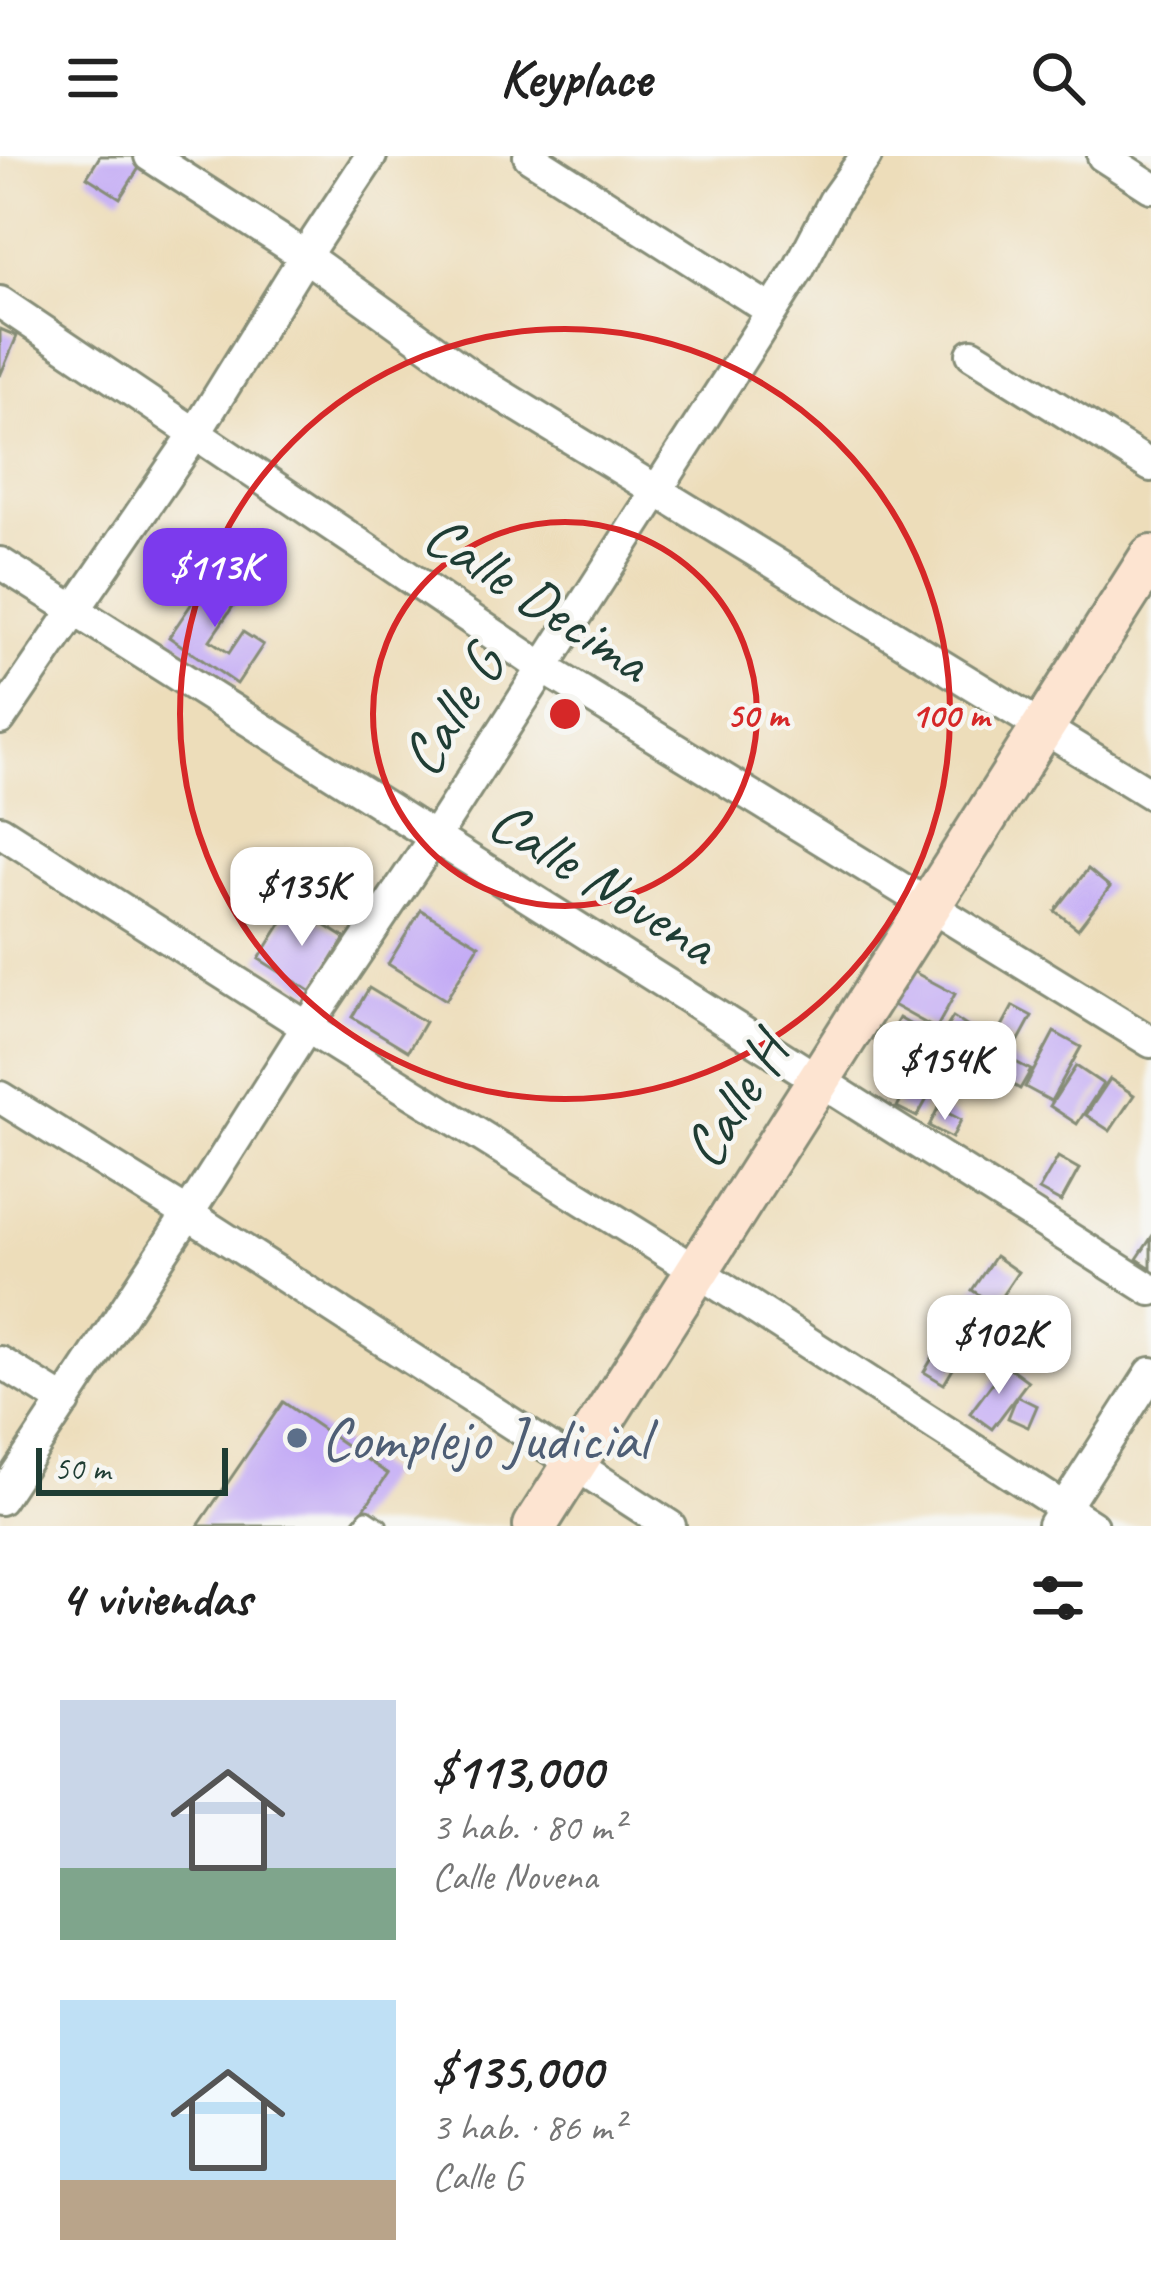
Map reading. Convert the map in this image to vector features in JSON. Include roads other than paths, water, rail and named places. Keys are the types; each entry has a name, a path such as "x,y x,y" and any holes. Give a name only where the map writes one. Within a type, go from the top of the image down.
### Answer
{"street":[{"path":"150,156 304,256 478,381 1151,794"},
{"path":"0,719 195,434 371,156"},
{"path":"529,156 772,310"},
{"name":"Calle G","path":"0,1499 434,838 866,156"},
{"path":"1103,156 1151,187"},
{"name":"Calle Decima","path":"0,302 542,667 1151,1042"},
{"path":"972,354 1151,466"},
{"name":"Calle H","path":"535,1526 1151,557"},
{"name":"Calle Novena","path":"0,563 1151,1290"},
{"path":"0,831 697,1271 1058,1517 1092,1526"},
{"path":"0,1096 670,1526"},
{"path":"0,1362 65,1402"},
{"path":"1058,1517 1151,1373"}],"lane":[{"path":"361,1526 367,1518 379,1526"}],"place":[{"name":"Complejo Judicial","path":"297,1438"}]}
